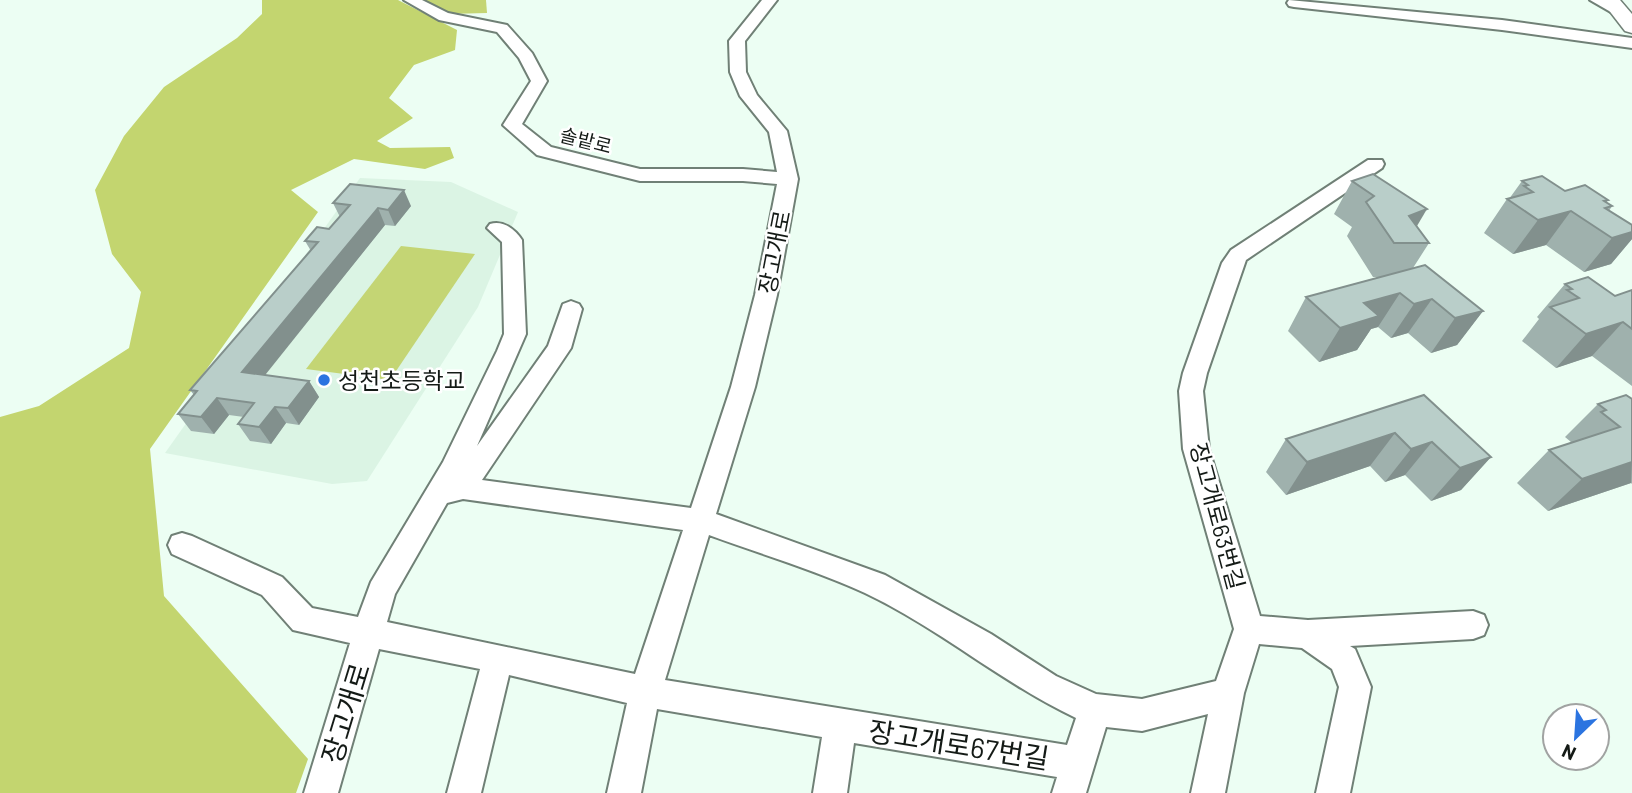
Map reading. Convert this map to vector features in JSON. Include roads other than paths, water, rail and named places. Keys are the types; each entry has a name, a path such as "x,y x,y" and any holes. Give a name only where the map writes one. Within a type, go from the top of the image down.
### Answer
{"street":[{"name":"솔밭로","path":"411,0 444,17 502,28 526,56 539,81 512,125 544,151 640,175 788,179"},
{"name":"장고개로","path":"624,793 645,692 743,387 766,295 788,179 778,131 749,96 738,72 737,41 770,0"},
{"path":"1597,0 1624,9"},
{"path":"1295,1 1632,43"},
{"name":"장고개로63번길","path":"1249,629 1196,449 1191,391 1195,373 1238,255 1376,164"},
{"name":"장고개로","path":"321,793 381,591 460,455 515,334 512,240 497,228"},
{"path":"462,488 559,348 570,309"},
{"path":"436,498 462,488 702,521 874,584 980,644 1045,687 1095,710 1142,715 1228,693"},
{"name":"장고개로","path":"182,545 272,586 304,620 498,657 645,692"},
{"path":"1208,793 1228,693 1249,629 1308,634 1473,625"},
{"path":"1308,634 1344,659 1355,687 1333,793"},
{"path":"464,793 498,657"},
{"name":"장고개로67번길","path":"645,692 840,724 1074,778"},
{"path":"1074,778 1095,710"},
{"name":"장고개로67번길","path":"830,793 840,724"}],"place":[{"name":"성천초등학교","path":"324,380"}]}
